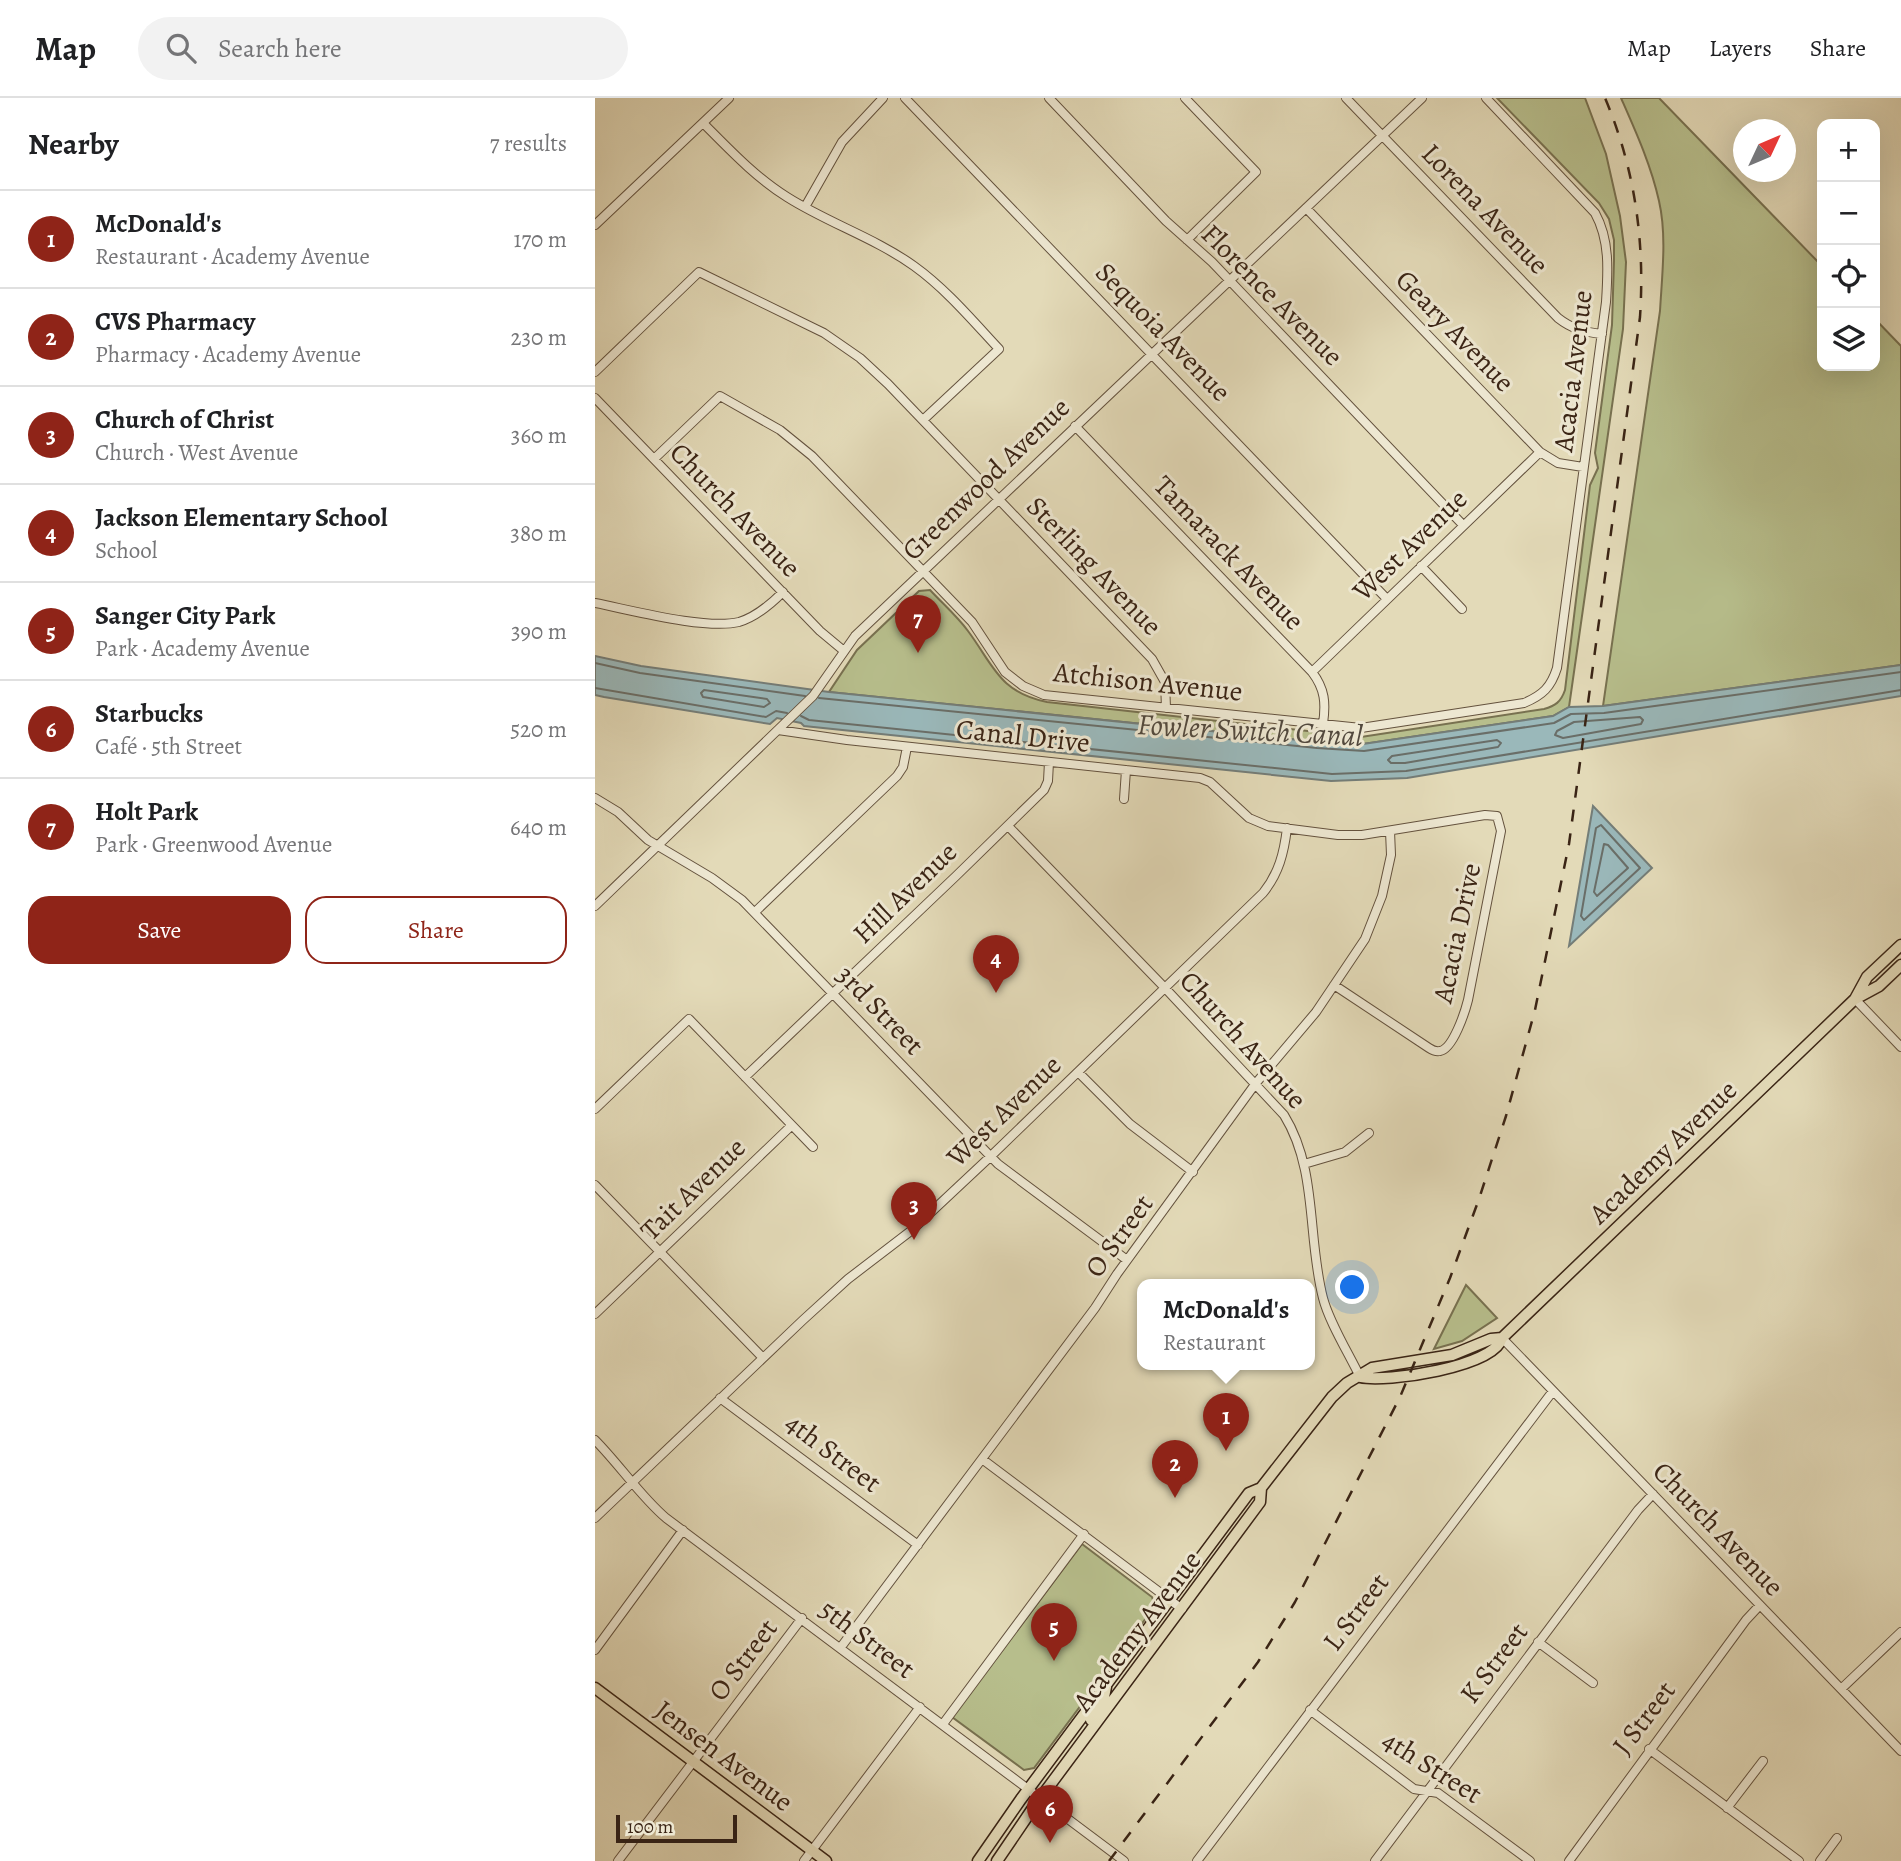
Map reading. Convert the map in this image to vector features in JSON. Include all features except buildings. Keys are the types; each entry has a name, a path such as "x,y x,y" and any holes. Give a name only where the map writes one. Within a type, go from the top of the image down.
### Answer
{"main road":[{"name":"Academy Avenue","path":"1855,999 1867,977 1901,945"},
{"name":"Academy Avenue","path":"978,1861 1249,1493 1261,1488 1332,1397 1347,1383 1360,1377 1380,1379 1456,1366 1492,1352 1502,1338 1855,999 1879,986 1901,965"},
{"name":"Academy Avenue","path":"997,1861 1260,1502 1261,1488"},
{"path":"1091,1731 1090,1721 1103,1702 1107,1685"},
{"name":"Jensen Avenue","path":"595,1688 826,1861"}],"street":[{"path":"595,225 729,98"},
{"path":"805,208 842,142 883,98"},
{"name":"Sequoia Avenue","path":"905,98 1387,598"},
{"name":"Florence Avenue","path":"1049,98 1230,281 1463,525"},
{"path":"1185,98 1256,172 1187,240"},
{"name":"Lorena Avenue","path":"1346,98 1558,318 1582,332 1602,334"},
{"name":"Greenwood Avenue","path":"595,906 813,696 855,636 1422,98"},
{"name":"Acacia Avenue","path":"1486,98 1586,202 1601,223 1606,245 1607,283 1602,334 1557,668 1546,691"},
{"path":"703,123 752,171 778,191 805,208 897,254 914,266 945,292 999,349 923,420"},
{"name":"Geary Avenue","path":"1306,208 1540,452 1566,465 1583,467"},
{"name":"Sterling Avenue","path":"595,372 699,272 824,334 844,346 882,377 1151,659 1165,682 1166,708"},
{"path":"654,459 720,396 781,430 798,443 922,571"},
{"name":"Church Avenue","path":"595,398 820,631 844,650"},
{"name":"Tamarack Avenue","path":"1075,426 1312,672 1324,694 1326,705 1323,723"},
{"name":"West Avenue","path":"1312,672 1540,452"},
{"path":"1421,566 1462,609"},
{"name":"Atchison Avenue","path":"922,571 972,622 1013,680 1032,692 1044,695 1361,728 1524,703 1546,691"},
{"path":"595,603 652,615 724,624 752,617 783,592"},
{"name":"Canal Drive","path":"778,730 908,747 1200,778 1210,782 1249,818 1268,826 1350,835 1485,815 1497,816"},
{"path":"755,912 897,776 903,767 908,747"},
{"name":"Hill Avenue","path":"745,1077 1047,786 1049,762"},
{"path":"1124,799 1126,770"},
{"name":"3rd Street","path":"595,799 618,812 658,846 725,886 755,912 1006,1171 1128,1260"},
{"name":"Acacia Drive","path":"1334,985 1429,1048 1437,1052 1447,1048 1461,1023 1468,1000 1501,831 1497,816"},
{"name":"Church Avenue","path":"1008,826 1284,1115 1292,1129 1304,1164 1324,1300 1360,1377"},
{"name":"West Avenue","path":"595,1518 848,1279 912,1230 991,1156 1273,881 1284,852 1287,828"},
{"name":"O Street","path":"841,1647 1095,1308 1256,1083 1299,1033 1365,939 1378,911 1391,855 1390,831"},
{"path":"1855,999 1901,1047"},
{"path":"595,1109 689,1019 813,1147"},
{"path":"1078,1072 1131,1124 1193,1172"},
{"name":"Tait Avenue","path":"595,1314 791,1126"},
{"path":"1304,1164 1345,1152 1369,1133"},
{"path":"595,1185 763,1358"},
{"name":"Church Avenue","path":"1502,1338 1901,1751"},
{"name":"L Street","path":"1197,1861 1553,1391"},
{"name":"4th Street","path":"720,1398 918,1545"},
{"name":"5th Street","path":"595,1440 657,1510 1123,1861"},
{"path":"982,1458 1182,1609"},
{"name":"K Street","path":"1375,1861 1538,1642 1653,1494"},
{"path":"595,1650 683,1530"},
{"path":"943,1724 1083,1534"},
{"name":"J Street","path":"1569,1861 1649,1749 1760,1605"},
{"name":"O Street","path":"618,1861 802,1618"},
{"path":"1841,1689 1901,1632"},
{"path":"1538,1642 1593,1683"},
{"path":"804,1861 920,1707"},
{"name":"4th Street","path":"1310,1710 1415,1789 1438,1793 1530,1861"},
{"path":"1649,1749 1799,1861"},
{"path":"1727,1808 1763,1761"},
{"path":"1820,1861 1837,1838"}],"green space":[{"path":"1497,98 1585,98 1606,154 1620,216 1626,262 1623,329 1569,707 1553,716 1363,744 1318,742 829,692 857,650 919,591 930,590 964,625 999,676 1018,692 1047,702 1361,737 1544,709 1557,703 1565,690 1590,485 1598,468 1595,453 1612,325 1614,240 1609,219 1599,203"},
{"path":"1621,98 1659,98 1733,174 1733,182 1740,182 1817,261 1817,371 1880,371 1880,324 1901,346 1901,665 1603,706 1660,311 1663,228 1656,188"},
{"path":"1466,1285 1497,1318 1462,1341 1434,1349"},
{"path":"1082,1544 1152,1597 1155,1606 1034,1768 1024,1770 952,1717"}],"water":[{"path":"595,656 641,666 829,692 1318,742 1363,744 1553,716 1569,707 1603,706 1901,665 1901,696 1407,778 1331,781 804,726 777,718 770,724 604,697 595,695"},
{"path":"1593,806 1652,868 1569,946"}],"railway":[{"path":"1109,1861 1258,1662 1295,1602 1400,1397 1450,1278 1506,1116 1535,1010 1569,844 1640,317 1641,261 1636,206 1624,151 1605,98"}],"place":[{"name":"Holt Park","path":"918,653"},
{"name":"Jackson Elementary School","path":"996,993"},
{"name":"Church of Christ","path":"914,1240"},
{"name":"McDonald's","path":"1226,1451"},
{"name":"CVS Pharmacy","path":"1175,1498"},
{"name":"Sanger City Park","path":"1054,1661"},
{"name":"Starbucks","path":"1050,1843"}],"water label":[{"name":"Fowler Switch Canal","path":"1250,730"}]}
